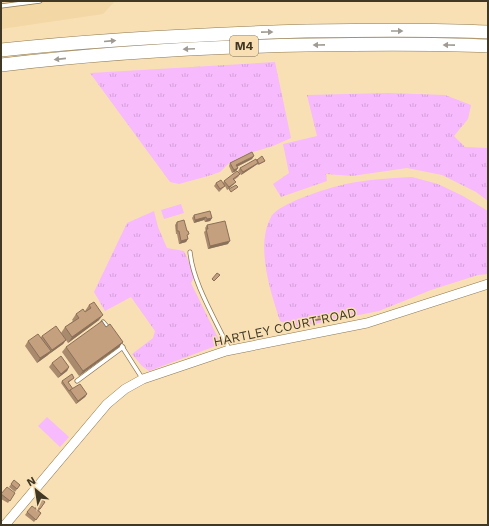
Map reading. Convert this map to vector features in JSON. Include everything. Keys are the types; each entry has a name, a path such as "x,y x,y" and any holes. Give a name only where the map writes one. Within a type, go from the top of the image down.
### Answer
{"highway":[{"name":"M4","path":"1,50 132,38 230,33 351,30 450,30 488,32"},
{"name":"M4","path":"1,65 130,52 231,46 388,44 488,46"}],"street":[{"name":"HARTLEY COURT ROAD","path":"5,525 107,404 125,389 143,379 230,350 367,324 488,284"}],"lane":[{"path":"1,6 40,1"},
{"path":"190,252 191,264 206,302 230,350"},
{"path":"103,322 111,332"},
{"path":"115,337 143,379"},
{"path":"77,381 123,347"}],"shaded area":[{"path":"1,1 115,1 103,14 1,29"}],"green space":[{"path":"275,62 291,138 273,146 246,154 229,163 220,172 179,184 170,182 90,73"},
{"path":"388,93 445,95 471,105 468,119 454,136 465,147 488,148 488,201 476,192 442,175 407,168 352,176 326,174 327,181 281,197 273,184 289,173 283,144 317,136 307,95"},
{"path":"412,177 438,184 463,196 488,211 488,274 478,275 431,290 379,311 293,328 280,321 269,283 264,255 266,229 271,217 276,211 297,200 348,183"},
{"path":"181,204 184,213 164,219 161,210"},
{"path":"154,211 158,227 167,248 184,251 195,276 191,283 221,344 149,371 142,366 132,354 153,338 155,331 131,297 105,311 94,292 127,223"},
{"path":"47,417 69,437 60,447 38,426"}],"building":[{"path":"252,152 254,156 236,165 238,168 234,170 230,163"},
{"path":"262,156 265,161 259,164 257,160"},
{"path":"256,159 258,163 243,172 240,168"},
{"path":"237,171 240,174 233,179 236,182 229,187 224,181"},
{"path":"221,180 225,186 220,189 216,183"},
{"path":"236,185 238,187 231,192 229,189"},
{"path":"210,211 212,218 207,219 206,217 195,220 194,215"},
{"path":"184,220 189,234 187,235 188,239 181,241 179,231 177,231 177,222"},
{"path":"225,221 230,241 210,246 206,229 208,229 207,225"},
{"path":"217,273 220,275 214,281 212,279"},
{"path":"94,302 103,315 72,337 65,327 79,318 76,314 83,309 85,312 91,308 89,305"},
{"path":"322,316 322,319 315,320 315,317"},
{"path":"102,321 106,327 110,324 123,342 83,371 66,347"},
{"path":"56,326 66,340 52,350 42,336"},
{"path":"38,334 51,351 40,358 28,341"},
{"path":"61,356 69,367 61,374 52,363"},
{"path":"72,374 74,378 68,382 73,389 69,391 62,381"},
{"path":"80,384 87,394 78,401 70,390"},
{"path":"14,480 20,485 17,489 11,484"},
{"path":"7,487 15,493 10,501 1,494"},
{"path":"41,499 45,502 40,509 36,506"},
{"path":"32,506 41,513 36,520 27,512"}]}
